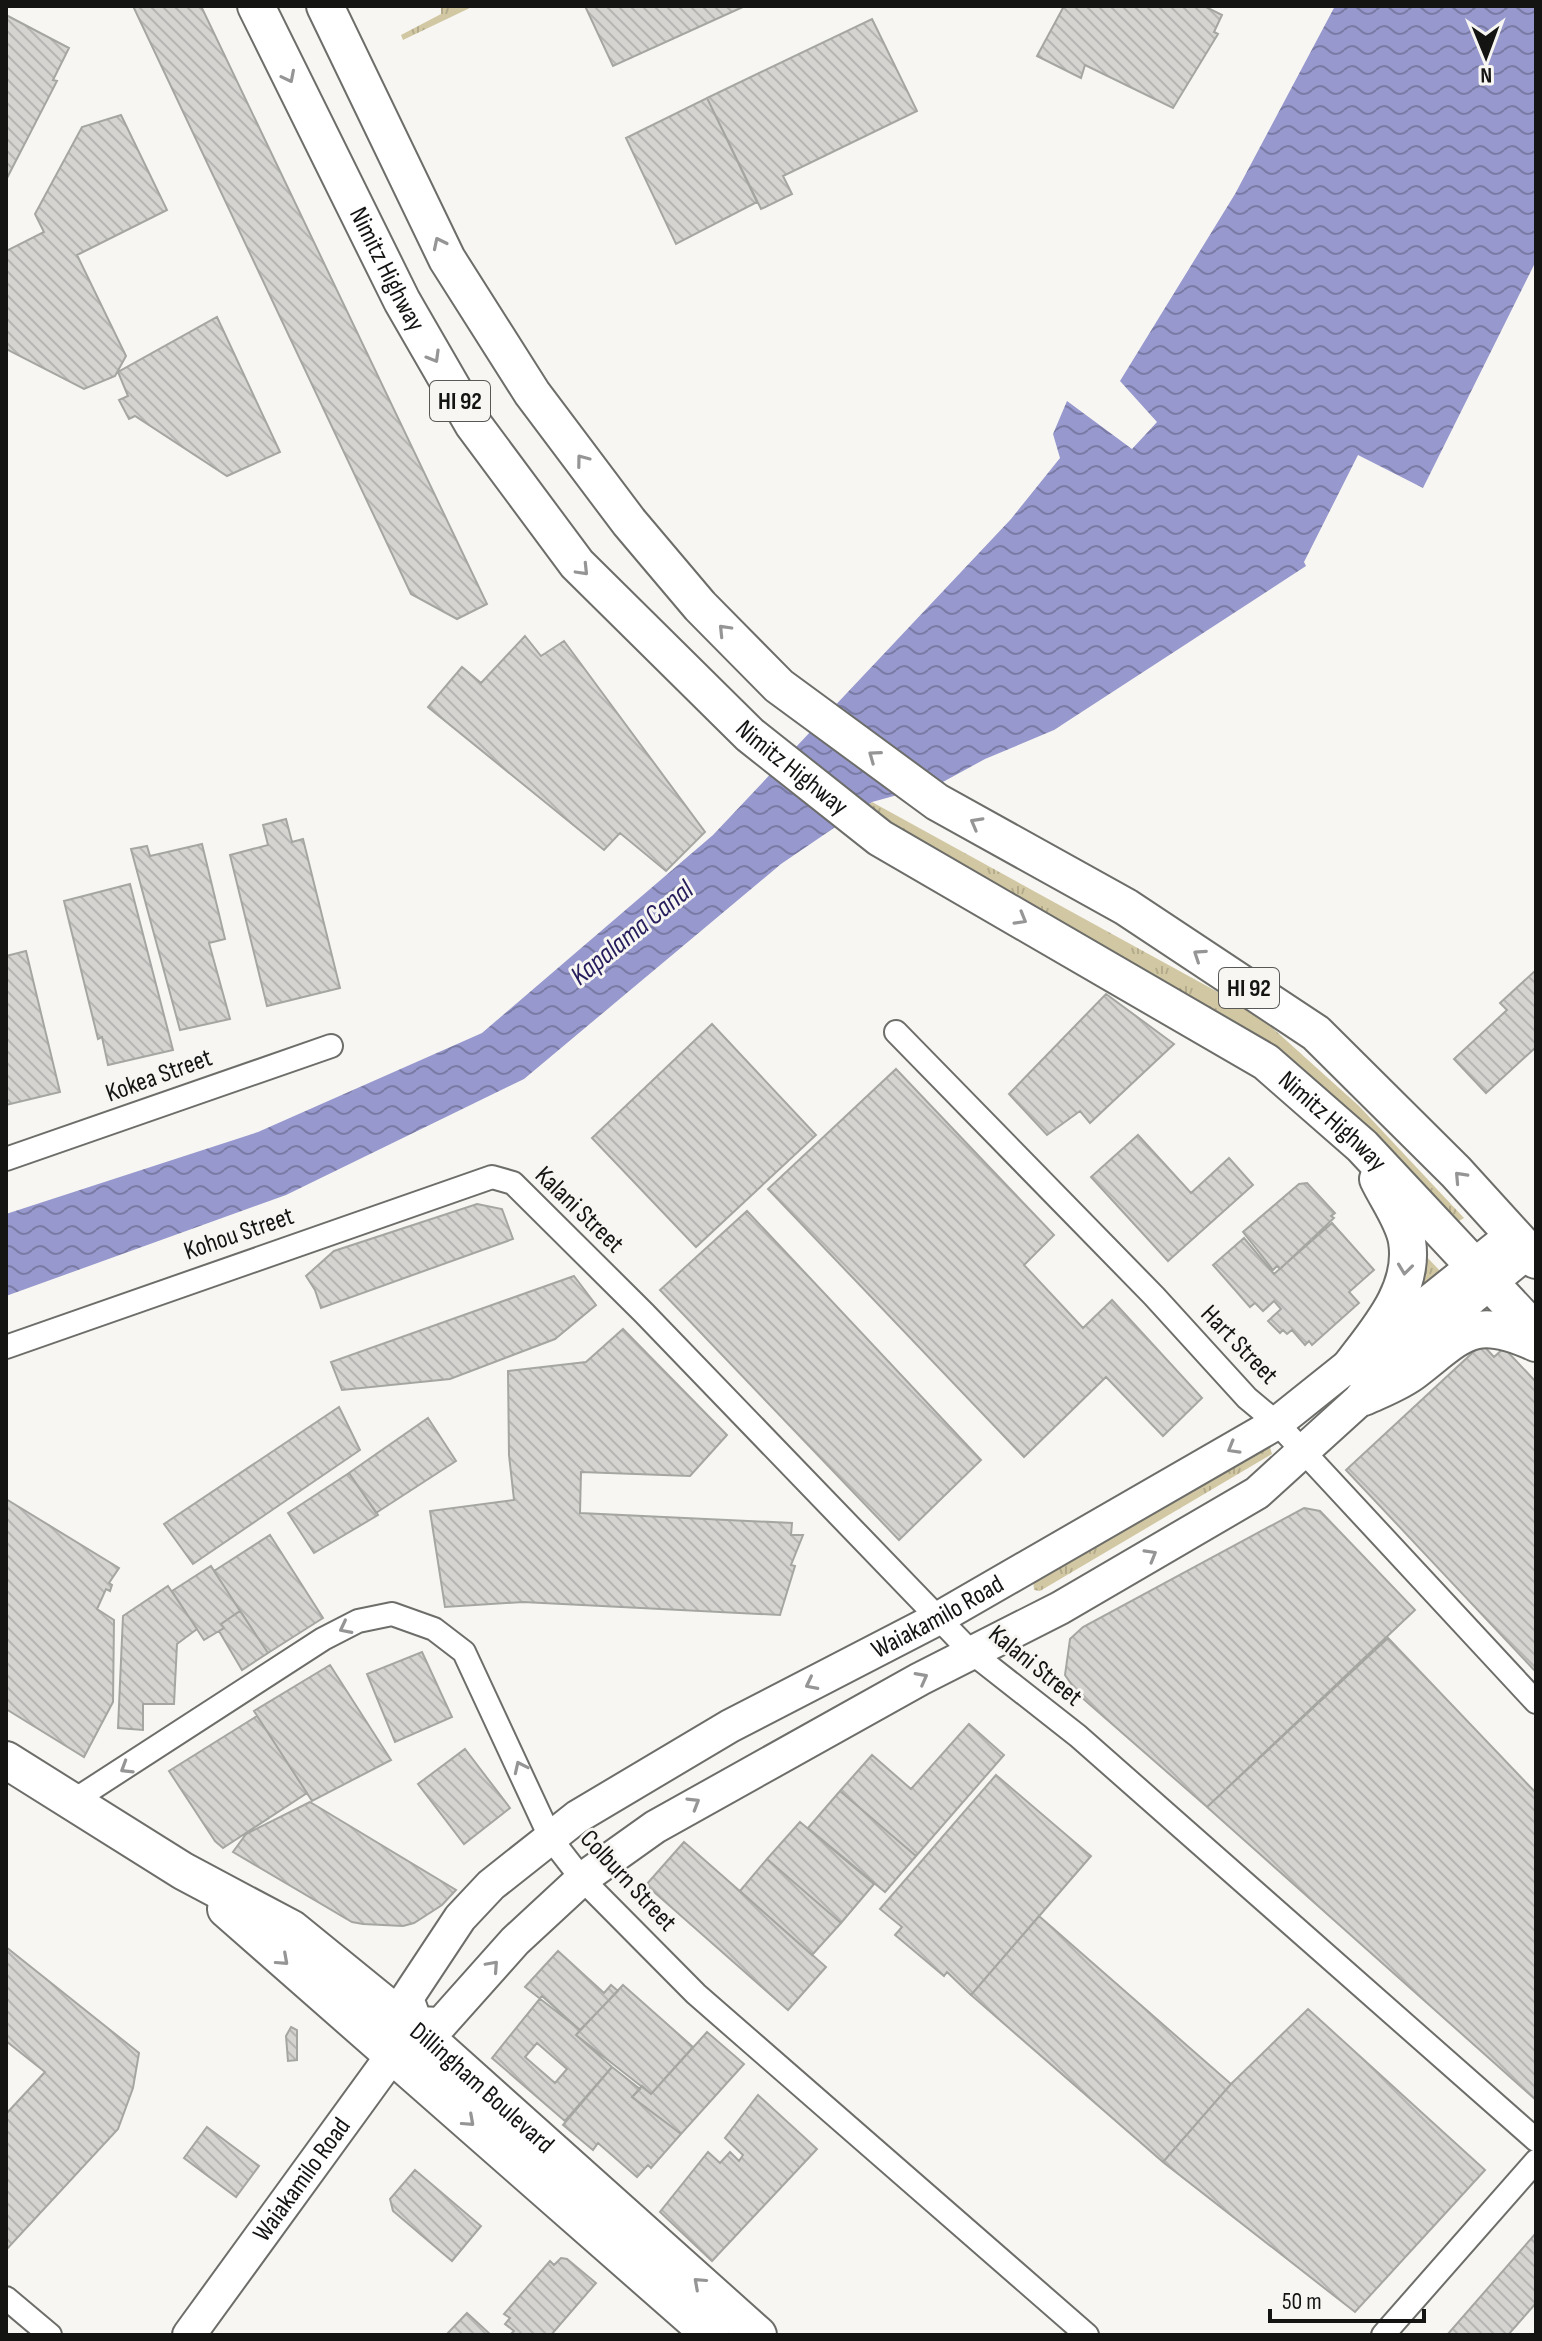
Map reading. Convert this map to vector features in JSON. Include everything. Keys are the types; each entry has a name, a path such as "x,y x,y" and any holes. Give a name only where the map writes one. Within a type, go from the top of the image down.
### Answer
{"main road":[{"name":"Nimitz Highway","path":"256,6 402,301 473,424 577,564 750,735 880,838 1240,1044 1266,1062 1362,1146 1536,1332"},
{"name":"Nimitz Highway","path":"325,6 447,259 532,393 629,522 700,606 779,686 937,802 1126,907 1316,1033 1456,1172 1526,1249"},
{"path":"1357,1382 1405,1277 1407,1240 1362,1146"},
{"name":"Waiakamilo Road","path":"407,2035 441,2024 515,1941 582,1879 699,1799 971,1652 1060,1608 1257,1493 1304,1452 1357,1382 1481,1274 1526,1249"},
{"path":"1357,1382 1412,1373 1463,1332 1497,1330 1536,1343"},
{"name":"Waiakamilo Road","path":"189,2335 407,2035 407,1998 460,1918 491,1885 614,1793 717,1733 937,1619 1277,1423 1357,1382"},
{"name":"Dillingham Boulevard","path":"6,1760 183,1871 407,2035 758,2335"},
{"name":"Dillingham Boulevard","path":"407,2035 711,2335"}],"street":[{"name":"Hart Street","path":"896,1032 1154,1296 1247,1398 1277,1423 1536,1702"},
{"name":"Kokea Street","path":"6,1159 331,1046"},
{"name":"Kohou Street","path":"6,1347 492,1177"},
{"name":"Kalani Street","path":"492,1177 513,1183 634,1303 971,1652 1078,1736 1536,2140"},
{"name":"Colburn Street","path":"73,1801 323,1639 358,1621 392,1614 434,1629 464,1652 551,1839 582,1879 696,1994 1087,2335"},
{"path":"1383,2335 1536,2161"},
{"path":"6,2298 50,2335"}],"green space":[{"path":"441,6 474,6 403,40 401,35 441,14"},
{"path":"872,802 1256,1013 1359,1106 1464,1218 1454,1224 1354,1119 851,817"},
{"path":"1409,1238 1441,1272 1397,1306"},
{"path":"1269,1444 1272,1454 1040,1591 1034,1590 1033,1579"}],"water":[{"name":"Kapalama Canal","path":"1335,6 1536,6 1536,261 1423,488 1358,455 1304,562 1306,566 1054,730 985,759 941,783 872,802 781,864 524,1079 286,1195 6,1296 6,1214 258,1132 482,1033 713,835 1011,519 1060,458 1053,434 1067,401 1132,449 1157,422 1120,381 1235,194"}],"building":[{"path":"133,6 201,6 487,604 457,619 411,594"},
{"path":"585,6 745,6 613,66"},
{"path":"1064,6 1204,6 1222,15 1214,32 1218,34 1173,108 1085,65 1081,78 1037,56"},
{"path":"6,15 69,48 53,80 57,81 6,180"},
{"path":"872,19 917,111 783,176 792,194 761,209 707,98"},
{"path":"707,98 757,202 676,244 626,138"},
{"path":"121,115 167,210 77,255 126,356 115,376 84,389 6,349 6,251 44,232 35,214 82,127"},
{"path":"217,317 280,452 227,476 135,416 129,419 119,400 128,396 118,372"},
{"path":"525,636 541,656 564,641 705,832 666,871 620,833 604,850 428,707 462,667 481,683"},
{"path":"286,819 292,842 303,839 340,988 267,1006 230,855 268,845 263,825"},
{"path":"202,844 225,939 209,943 230,1019 180,1030 131,849 147,846 150,856"},
{"path":"130,884 173,1050 108,1065 102,1037 98,1039 64,901"},
{"path":"26,951 60,1092 6,1105 6,956"},
{"path":"1536,970 1536,1047 1486,1093 1454,1059 1507,1010 1500,1003"},
{"path":"1106,994 1174,1044 1090,1123 1080,1111 1047,1135 1009,1094"},
{"path":"712,1024 816,1135 696,1247 592,1138"},
{"path":"896,1069 1054,1235 1024,1265 1083,1328 1112,1300 1202,1398 1163,1436 1106,1377 1024,1457 768,1189"},
{"path":"1138,1135 1191,1193 1229,1158 1253,1185 1168,1261 1091,1177"},
{"path":"1307,1183 1335,1213 1331,1216 1334,1218 1280,1269 1277,1266 1273,1270 1243,1232 1299,1184"},
{"path":"477,1204 502,1209 513,1239 321,1308 306,1276 334,1251"},
{"path":"747,1211 981,1460 899,1540 660,1290"},
{"path":"1332,1223 1374,1270 1349,1292 1359,1303 1312,1345 1309,1341 1305,1345 1292,1330 1287,1334 1283,1330 1280,1333 1268,1321 1281,1309 1274,1301 1263,1311 1255,1303 1250,1307 1213,1265 1244,1238 1274,1274"},
{"path":"574,1276 596,1305 555,1339 450,1379 342,1390 331,1362"},
{"path":"623,1329 727,1435 690,1476 581,1472 580,1513 792,1523 791,1535 803,1535 791,1565 795,1566 780,1615 523,1602 445,1607 430,1511 514,1500 509,1455 508,1371 586,1362"},
{"path":"1482,1344 1494,1357 1504,1348 1536,1382 1536,1672 1346,1470"},
{"path":"339,1407 360,1450 193,1564 164,1524"},
{"path":"428,1418 456,1461 376,1513 349,1473"},
{"path":"349,1473 378,1515 314,1553 288,1513"},
{"path":"6,1499 119,1568 109,1583 112,1585 110,1591 106,1589 97,1609 114,1620 113,1702 84,1757 6,1709"},
{"path":"1304,1508 1320,1511 1415,1610 1207,1807 1079,1695 1065,1675 1070,1639 1083,1627"},
{"path":"270,1535 323,1618 268,1653 214,1571"},
{"path":"211,1566 240,1611 221,1624 224,1628 204,1640 172,1591"},
{"path":"168,1586 197,1629 177,1644 174,1704 143,1704 143,1730 118,1728 123,1616"},
{"path":"240,1611 268,1653 242,1670 219,1631 224,1628 221,1624"},
{"path":"1388,1638 1536,1793 1536,2100 1207,1807"},
{"path":"422,1652 452,1717 395,1742 367,1674"},
{"path":"330,1665 391,1760 312,1801 254,1711"},
{"path":"257,1716 307,1793 223,1848 215,1841 169,1771"},
{"path":"969,1724 1004,1755 916,1856 840,1791 872,1755 911,1789"},
{"path":"465,1749 510,1808 464,1844 418,1784"},
{"path":"996,1775 1091,1856 971,1995 947,1972 944,1976 895,1935 902,1927 880,1909"},
{"path":"840,1791 916,1856 885,1892 808,1828"},
{"path":"310,1802 456,1890 442,1905 414,1923 403,1926 363,1924 352,1922 233,1852 246,1834"},
{"path":"800,1822 874,1884 841,1923 767,1859"},
{"path":"684,1842 826,1967 788,2010 646,1885"},
{"path":"767,1859 841,1923 812,1955 740,1891"},
{"path":"1039,1916 1231,2084 1163,2162 971,1995"},
{"path":"6,1947 139,2053 133,2088 118,2129 6,2250 6,2114 45,2072 6,2041"},
{"path":"558,1951 604,1993 611,1985 618,1991 580,2030 525,1987"},
{"path":"623,1985 693,2047 651,2094 576,2035"},
{"path":"542,1996 580,2030 576,2035 612,2067 565,2121 492,2058","holes":["537,2043 567,2069 555,2083 525,2057"]},
{"path":"1308,2009 1485,2170 1355,2312 1163,2162 1231,2084"},
{"path":"291,2027 297,2030 297,2060 288,2061 286,2036"},
{"path":"707,2032 744,2064 681,2134 632,2097 642,2086 651,2094"},
{"path":"612,2067 640,2089 632,2097 681,2134 651,2168 648,2165 637,2177 598,2143 593,2150 563,2125"},
{"path":"758,2095 817,2149 712,2261 660,2212 708,2152 720,2163 730,2152 739,2161 743,2155 725,2138"},
{"path":"207,2127 259,2166 236,2197 184,2158"},
{"path":"415,2170 481,2226 452,2261 393,2211 390,2199"},
{"path":"1536,2233 1536,2303 1508,2335 1447,2335"},
{"path":"561,2258 567,2259 596,2283 551,2335 510,2335 514,2331 505,2324 510,2318 504,2314 550,2261 554,2265"},
{"path":"467,2313 491,2335 446,2335"}]}
